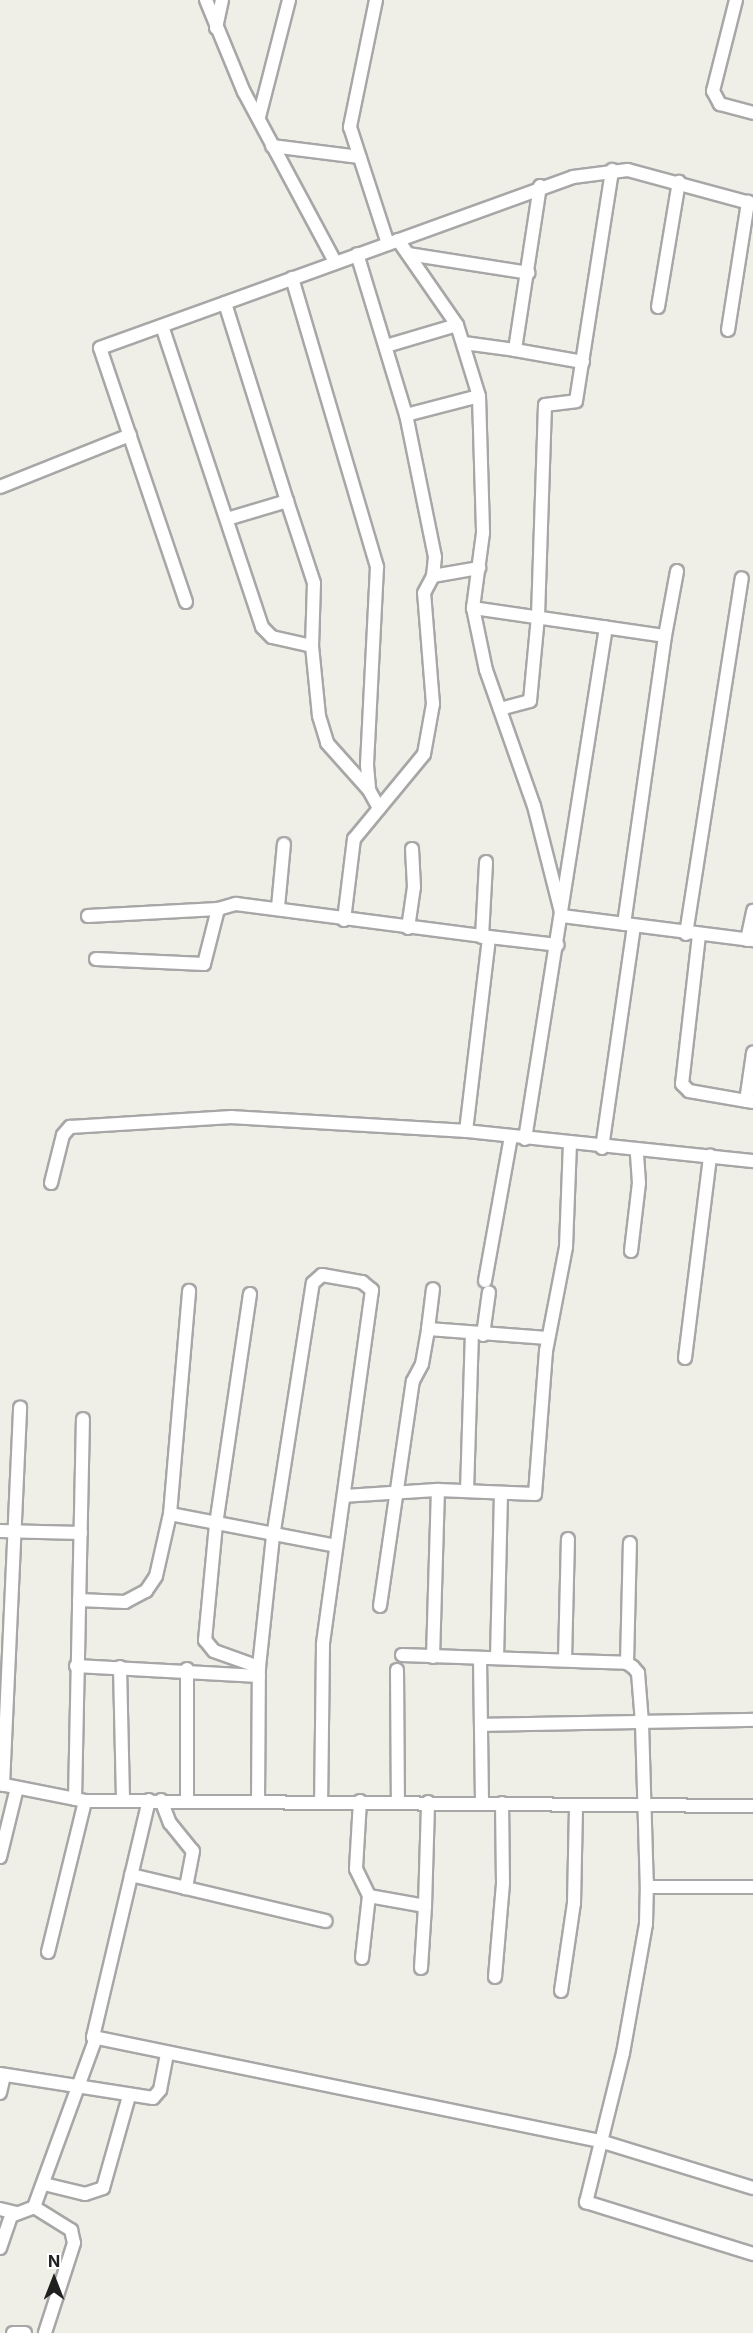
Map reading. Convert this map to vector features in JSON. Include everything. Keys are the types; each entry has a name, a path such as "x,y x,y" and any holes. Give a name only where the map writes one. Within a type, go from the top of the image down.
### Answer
{"street":[{"path":"206,0 216,29 272,146 335,262"},
{"path":"216,29 222,0"},
{"path":"259,117 290,0"},
{"path":"376,0 350,127 359,157 393,242 408,254 457,325 479,396 483,533 473,608 500,709 534,806 562,916"},
{"path":"736,0 713,91 720,104 753,113"},
{"path":"272,146 359,157"},
{"path":"500,709 530,700 538,616 546,405 576,401 612,170"},
{"path":"186,602 100,348 540,186 612,170 679,182 751,203 728,330"},
{"path":"658,307 679,182"},
{"path":"515,350 529,273 540,186"},
{"path":"344,920 354,839 426,747 433,704 424,593 433,576 435,556 406,416 357,254"},
{"path":"408,254 529,273"},
{"path":"292,278 376,567 369,790"},
{"path":"225,303 314,583 312,646 318,716 327,743 369,790 379,808"},
{"path":"386,346 457,325"},
{"path":"162,326 262,627 272,638 312,646"},
{"path":"464,343 583,362"},
{"path":"406,416 479,396"},
{"path":"0,487 130,435"},
{"path":"227,519 287,501"},
{"path":"433,576 479,568"},
{"path":"602,1148 665,636 676,570"},
{"path":"742,578 692,934 682,1084 689,1090 749,1101 753,1053"},
{"path":"473,608 665,636"},
{"path":"525,1139 558,945 606,627"},
{"path":"278,907 284,844"},
{"path":"408,928 414,887 412,849"},
{"path":"466,1131 486,937 486,862"},
{"path":"88,916 218,909 236,904 278,907 344,920 558,945"},
{"path":"96,959 204,964 218,909"},
{"path":"562,916 750,940 753,912"},
{"path":"51,1183 63,1134 75,1125 231,1117 466,1131 570,1145 753,1161"},
{"path":"467,1491 478,1334 511,1137"},
{"path":"344,1496 395,1489 536,1494 548,1338 566,1247 570,1145"},
{"path":"631,1251 639,1183 637,1151"},
{"path":"685,1359 710,1156"},
{"path":"258,1801 259,1672 273,1537 313,1283 322,1275 362,1282 372,1290 323,1645 321,1801"},
{"path":"380,1606 395,1489 413,1381 422,1364 433,1289"},
{"path":"79,1600 125,1602 147,1591 156,1576 170,1514 189,1291"},
{"path":"250,1294 216,1524 205,1640 214,1651 259,1672"},
{"path":"428,1329 548,1338"},
{"path":"20,1407 1,1785 80,1800 753,1806"},
{"path":"48,1952 80,1800 76,1666 84,1419"},
{"path":"433,1657 438,1490"},
{"path":"497,1658 501,1494"},
{"path":"170,1514 273,1537 336,1546"},
{"path":"0,1531 81,1533"},
{"path":"565,1660 568,1539"},
{"path":"627,1663 630,1544"},
{"path":"402,1654 627,1663 638,1673 642,1723 647,1882 646,1924 623,2053 586,2202 753,2254"},
{"path":"480,1658 482,1803"},
{"path":"76,1666 259,1672"},
{"path":"120,1667 123,1800"},
{"path":"187,1669 187,1800"},
{"path":"397,1670 398,1802"},
{"path":"481,1725 753,1720"},
{"path":"0,1857 16,1788"},
{"path":"0,2209 16,2213 34,2207 44,2184 96,2038 131,1875 155,1800"},
{"path":"155,1800 193,1851 186,1888"},
{"path":"360,1801 356,1869 369,1896 362,1958"},
{"path":"421,1968 428,1802"},
{"path":"495,1977 503,1883 502,1803"},
{"path":"561,1991 574,1903 576,1805"},
{"path":"131,1875 326,1921"},
{"path":"647,1882 647,1887 753,1887"},
{"path":"369,1896 425,1906"},
{"path":"96,2038 600,2141 753,2188"},
{"path":"0,2093 2,2075 79,2085 129,2097 158,2095 167,2054"},
{"path":"44,2184 95,2195 103,2188 129,2097"},
{"path":"34,2207 71,2230 74,2243 45,2333"},
{"path":"0,2248 16,2213"},
{"path":"13,2333 25,2333"}]}
